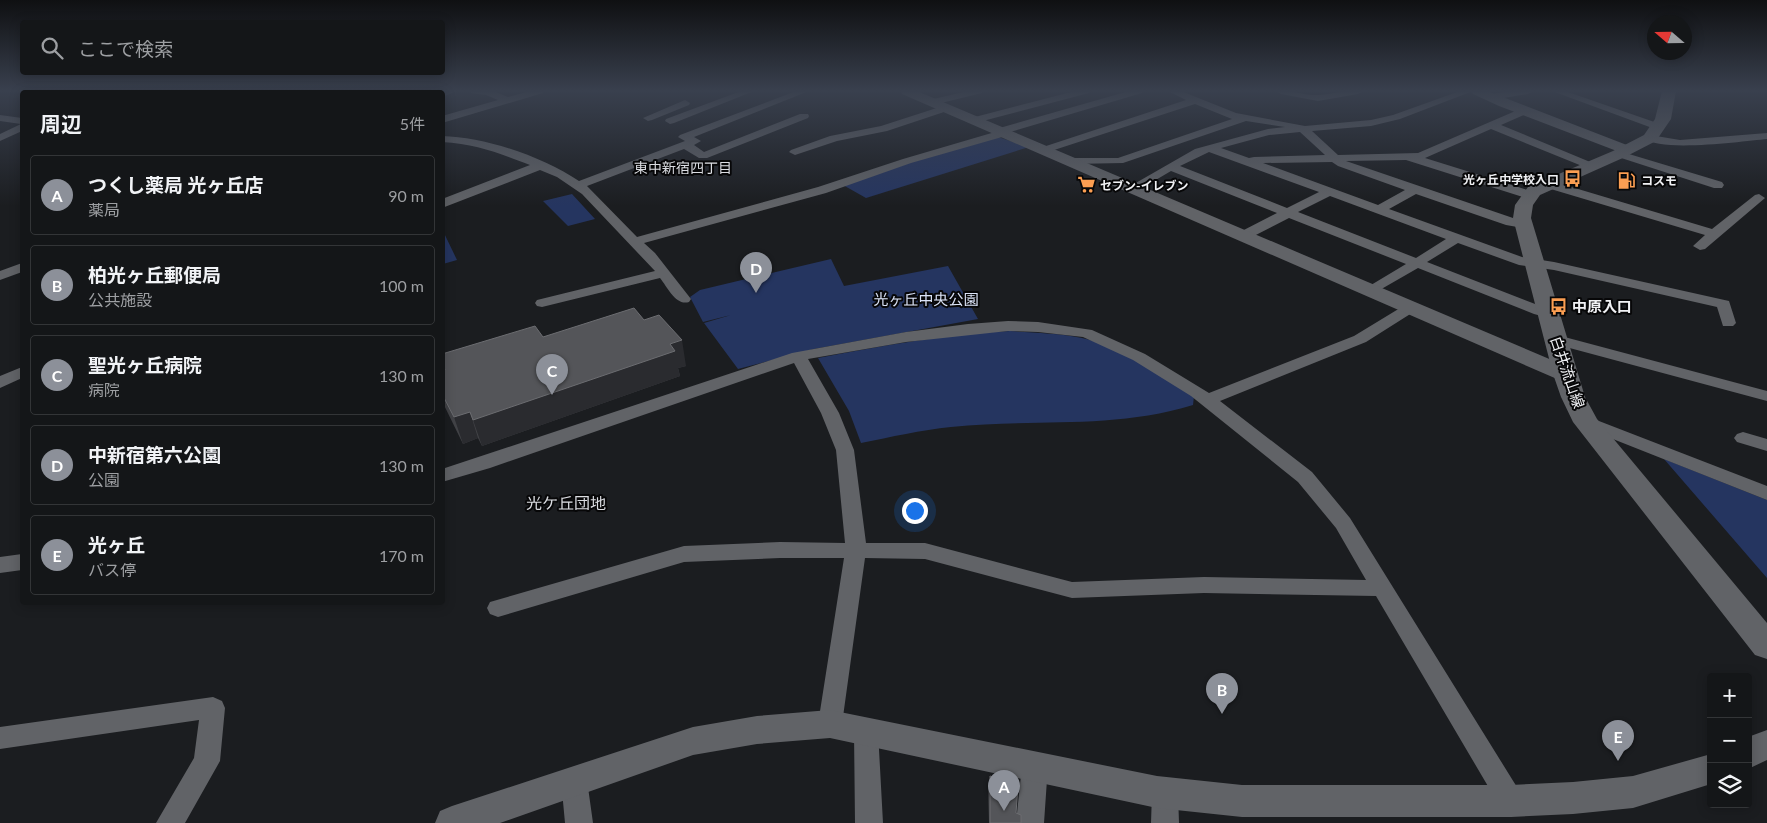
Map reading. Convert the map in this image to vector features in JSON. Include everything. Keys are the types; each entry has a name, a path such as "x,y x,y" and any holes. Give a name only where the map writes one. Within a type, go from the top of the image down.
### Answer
{"main road":[{"path":"1530,195 1548,184 1623,152 1654,133 1655,129"},
{"name":"白井流山線","path":"1530,195 1522,212 1523,224 1565,374 1573,397 1586,422 1767,646"}],"street":[{"path":"0,138 17,129"},
{"path":"579,185 695,141 684,137 703,129"},
{"path":"684,145 703,156 770,129"},
{"path":"795,152 834,138 881,129"},
{"path":"997,129 1565,374"},
{"path":"634,242 822,190 907,161 1011,129"},
{"path":"1044,150 1106,129"},
{"path":"1071,161 1119,161 1212,129"},
{"path":"1133,188 1199,151 1268,132 1290,129"},
{"path":"1304,129 1342,164 1511,222 1523,224"},
{"path":"1244,160 1420,156 1481,129"},
{"path":"1502,129 1592,166"},
{"path":"1568,129 1623,152 1718,185"},
{"path":"1646,129 1674,143 1767,136"},
{"path":"445,138 468,140 497,148 561,174 579,185 650,256 684,299"},
{"path":"1210,148 1456,240 1519,261 1724,304 1728,323"},
{"path":"1409,157 1530,195"},
{"path":"445,203 541,165"},
{"path":"1171,167 1539,311 1549,313"},
{"path":"1548,184 1714,234"},
{"path":"1378,210 1415,189"},
{"path":"1243,236 1328,192"},
{"path":"1700,246 1759,198"},
{"path":"1371,291 1456,240"},
{"path":"0,276 20,268"},
{"path":"542,303 664,273"},
{"path":"1208,400 1360,339 1410,308"},
{"path":"445,475 483,464 798,356 906,337 1008,326 1038,327 1086,334 1139,357 1208,400 1305,477 1343,522 1511,801"},
{"path":"1557,340 1767,396"},
{"path":"798,356 830,413 845,450 856,549 830,724"},
{"path":"0,383 20,373"},
{"path":"1586,422 1767,493"},
{"path":"1743,438 1767,445"},
{"path":"498,608 684,554 780,550 856,549 924,551 1072,590 1204,585 1382,588"},
{"path":"0,565 20,562"},
{"path":"0,738 213,708 206,761 170,823"},
{"path":"452,823 693,741 749,731 830,724 1035,766 1165,808 1242,801 1511,801 1573,798 1633,792 1707,770"},
{"path":"866,731 868,823"},
{"path":"1752,752 1767,744"},
{"path":"1030,823 1035,766"},
{"path":"574,780 579,823"}],"green space":[{"path":"998,137 1029,147 866,198 843,185 910,162"},
{"path":"572,194 595,219 568,226 543,201"},
{"path":"445,235 457,260 445,263"},
{"name":"光ヶ丘中央公園","path":"831,259 844,286 948,266 978,319 814,349 738,369 704,323 731,315 703,322 690,297 700,290"},
{"path":"1010,331 1073,336 1111,348 1140,363 1194,396 1193,405 1163,413 1132,418 1103,421 982,424 917,432 861,443 849,411 818,358 937,338"},
{"path":"1664,459 1767,500 1767,578"}],"building":[{"path":"634,308 644,320 659,315 682,340 670,344 675,351 473,420 470,412 454,417 445,400 445,353 535,326 543,337"},
{"path":"990,776 1018,786 1016,813 1021,815 1021,823 990,823"}],"place":[{"name":"光ヶ丘中学校入口","path":"1573,179"},
{"name":"コスモ","path":"1627,180"},
{"name":"セブン-イレブン","path":"1086,185"},
{"name":"中新宿第六公園","path":"756,293"},
{"name":"中原入口","path":"1558,306"},
{"name":"聖光ヶ丘病院","path":"552,395"},
{"name":"柏光ヶ丘郵便局","path":"1222,714"},
{"name":"光ヶ丘","path":"1618,761"},
{"name":"つくし薬局 光ヶ丘店","path":"1004,811"}],"district":[{"name":"東中新宿四丁目","path":"683,167"},
{"name":"光ケ丘団地","path":"566,502"}]}
